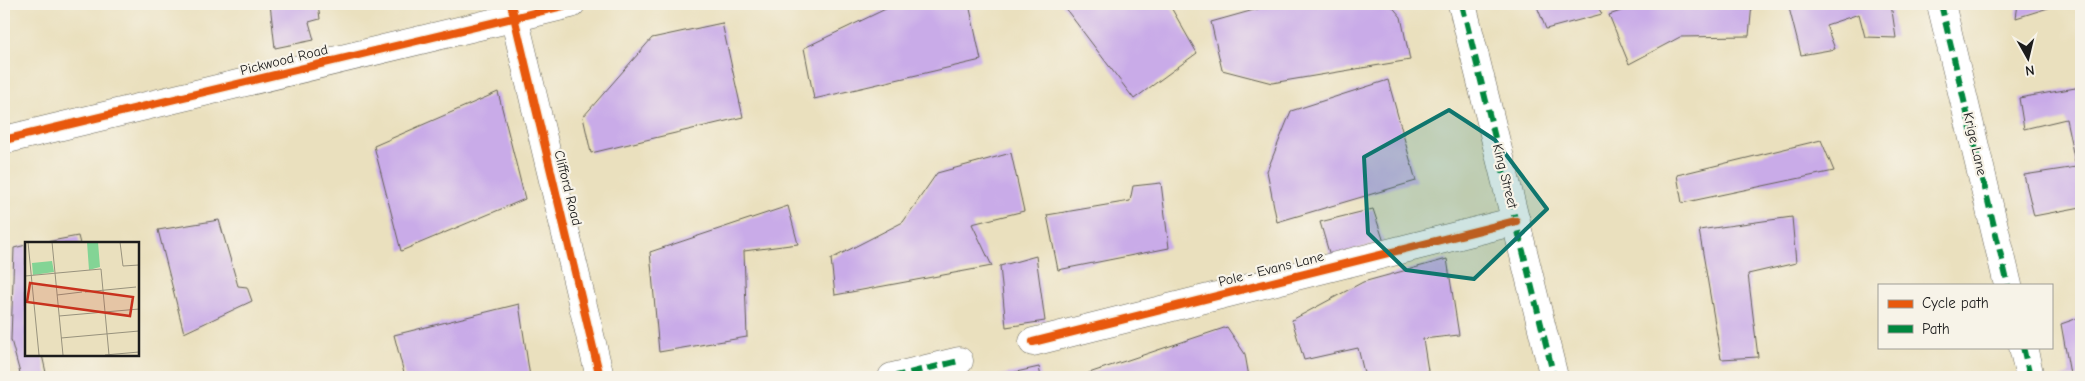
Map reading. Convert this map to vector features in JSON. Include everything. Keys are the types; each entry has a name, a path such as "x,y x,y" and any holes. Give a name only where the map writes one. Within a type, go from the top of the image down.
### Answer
{"street":[{"name":"Pickwood Road","path":"4,140 512,10 570,4"},
{"name":"King Street","path":"1462,4 1554,377"},
{"name":"Krige Lane","path":"1941,4 2008,284"},
{"name":"Clifford Road","path":"512,10 600,377"},
{"name":"Pole - Evans Lane","path":"1032,342 1516,221"},
{"path":"2023,348 2030,377"},
{"path":"892,377 959,361"}],"highlighted area":[{"path":"1449,110 1495,140 1547,209 1474,279 1406,270 1368,233 1364,157"}],"building":[{"path":"270,4 318,4 320,19 309,22 314,40 275,48"},
{"path":"896,4 969,4 981,60 814,99 804,48"},
{"path":"1062,4 1169,4 1197,53 1134,99"},
{"path":"1260,4 1390,4 1401,17 1410,60 1272,83 1222,70 1211,22 1261,8"},
{"path":"1536,4 1596,4 1602,14 1546,29"},
{"path":"1641,4 1752,4 1749,36 1680,37 1629,64 1609,15"},
{"path":"1788,4 1891,4 1896,38 1865,37 1859,14 1826,25 1835,49 1801,55"},
{"path":"2018,4 2061,4 2016,18"},
{"path":"722,23 743,117 591,153 583,117 652,38"},
{"path":"1388,80 1416,181 1277,222 1267,171 1291,111"},
{"path":"2081,87 2081,207 2034,216 2024,175 2076,167 2066,119 2024,129 2019,98"},
{"path":"498,92 525,199 401,251 374,146"},
{"path":"1821,140 1834,171 1682,203 1677,175"},
{"path":"1011,153 1024,211 972,224 992,266 835,295 831,259 903,222 937,173"},
{"path":"1161,183 1169,248 1058,270 1047,215 1130,201 1133,186"},
{"path":"788,206 798,244 744,251 747,337 659,352 650,252"},
{"path":"1373,209 1384,242 1330,256 1320,222"},
{"path":"1792,217 1796,263 1748,274 1758,357 1721,359 1699,230"},
{"path":"219,220 238,286 247,287 252,301 184,333 158,230"},
{"path":"78,236 80,242 46,242"},
{"path":"25,245 25,356 42,356 47,377 21,377 11,340 14,248"},
{"path":"1036,256 1045,321 1006,327 1000,266"},
{"path":"1447,259 1459,335 1423,339 1429,377 1365,377 1358,348 1304,360 1292,320 1363,282"},
{"path":"519,304 530,377 405,377 394,335"},
{"path":"2081,317 2081,377 2060,377 2070,374 2061,324"},
{"path":"1227,327 1245,354 1249,377 1087,377 1086,374"},
{"path":"1039,367 1041,377 998,377 998,376"}],"marked path":[{"path":"1462,4 1554,377"},
{"path":"1941,4 2008,284"},
{"path":"2023,348 2030,377"},
{"path":"892,377 959,361"}],"cycle path":[{"path":"511,4 600,377"},
{"path":"4,140 571,4"},
{"path":"1033,342 1516,221"}]}
